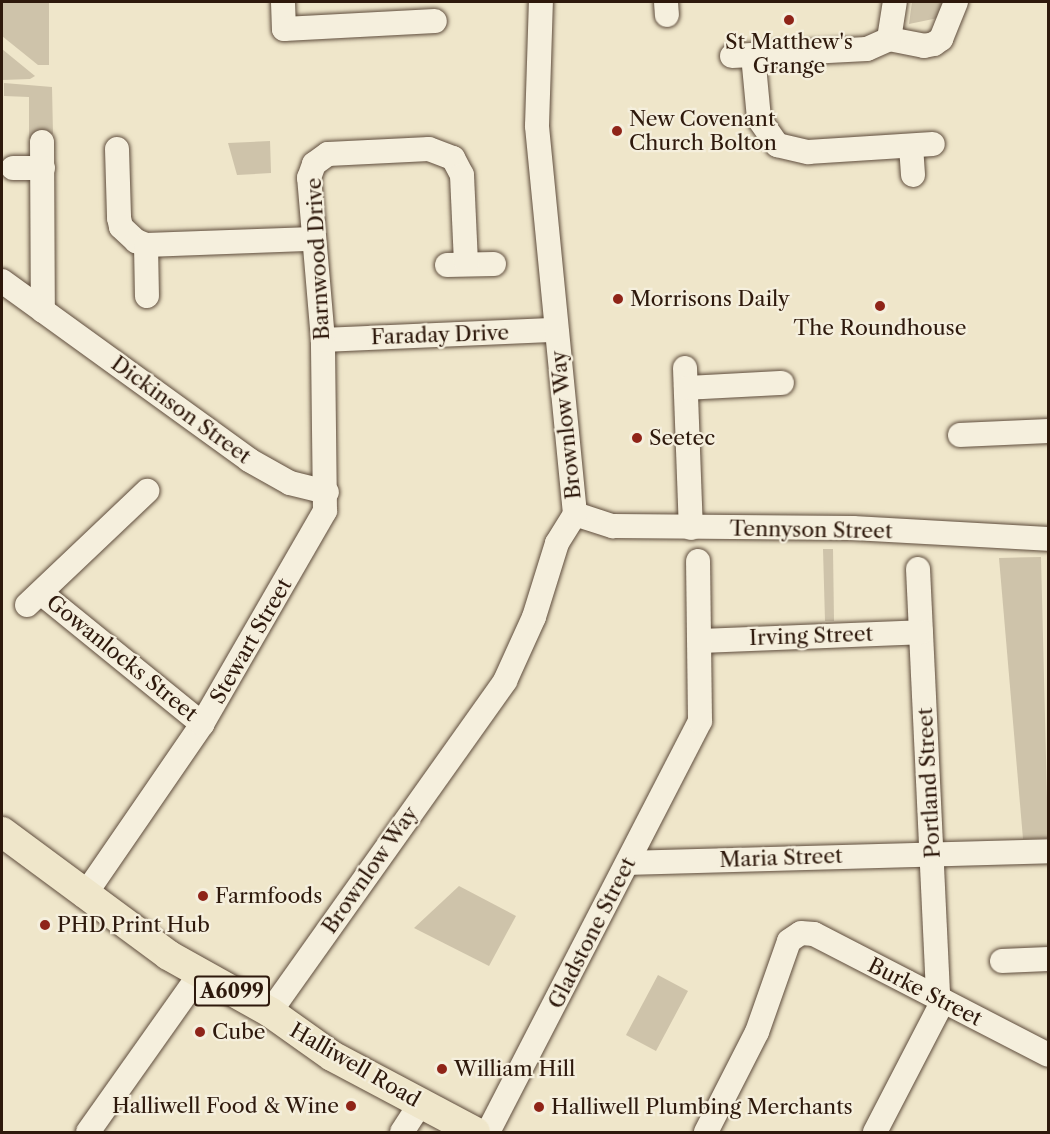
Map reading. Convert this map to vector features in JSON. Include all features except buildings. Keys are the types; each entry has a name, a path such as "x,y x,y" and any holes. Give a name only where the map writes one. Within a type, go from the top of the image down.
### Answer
{"main road":[{"name":"Halliwell Road","path":"2,832 84,896 200,974 270,1012 332,1056 474,1132"}],"street":[{"path":"283,2 284,29 435,21"},
{"name":"Brownlow Way","path":"270,1012 505,681 534,617 557,543 575,514 537,126 541,2"},
{"path":"889,39 895,2"},
{"path":"913,175 922,145 808,153 777,145 759,119 742,56 867,49 889,39 924,46 934,44 944,33 956,2"},
{"path":"42,142 44,310"},
{"path":"116,149 121,227 131,238 146,245 314,239"},
{"name":"Barnwood Drive","path":"323,348 309,178 320,158 438,151 453,158 460,169 456,265 494,264"},
{"path":"13,168 43,168"},
{"path":"146,245 147,296"},
{"path":"2,281 33,274 44,264"},
{"name":"Dickinson Street","path":"2,281 249,460 290,483 327,492"},
{"name":"Faraday Drive","path":"323,348 556,330"},
{"name":"Stewart Street","path":"84,896 202,724 322,518 327,492 323,348"},
{"path":"691,528 685,378 782,383"},
{"path":"960,435 1048,431"},
{"name":"Gowanlocks Street","path":"147,491 88,561 34,599 154,685 202,724"},
{"name":"Tennyson Street","path":"575,514 613,526 845,528 1048,538"},
{"name":"Gladstone Street","path":"488,1132 695,733 702,707 698,561"},
{"name":"Portland Street","path":"918,569 941,1000"},
{"name":"Irving Street","path":"700,641 921,632"},
{"name":"Maria Street","path":"628,864 1048,851"},
{"name":"Burke Street","path":"706,1132 757,1032 789,941 801,933 814,934 1048,1055"},
{"path":"1002,961 1040,956"},
{"path":"88,1132 200,974"},
{"path":"875,1132 941,1000"},
{"path":"402,1132 421,1103"}],"shaded area":[{"path":"2,2 49,2 49,65 38,65 2,36"},
{"path":"912,2 946,2 938,18 909,24"},
{"path":"2,49 35,76 30,79 2,80"},
{"path":"4,83 52,87 53,134 29,139 29,97 4,96"},
{"path":"270,141 271,173 237,175 228,143"},
{"path":"823,549 833,549 834,621 825,621"},
{"path":"1041,557 1048,838 1023,839 999,558"},
{"path":"459,886 516,916 489,966 414,928"},
{"path":"658,975 688,991 656,1051 626,1035"}],"place":[{"name":"St Matthew's Grange","path":"789,20"},
{"name":"New Covenant Church Bolton","path":"617,131"},
{"name":"Morrisons Daily","path":"618,299"},
{"name":"The Roundhouse","path":"880,306"},
{"name":"Seetec","path":"637,438"},
{"name":"Farmfoods","path":"203,896"},
{"name":"PHD Print Hub","path":"45,925"},
{"name":"Cube","path":"200,1032"},
{"name":"William Hill","path":"442,1069"},
{"name":"Halliwell Food & Wine","path":"351,1106"},
{"name":"Halliwell Plumbing Merchants","path":"539,1107"}]}
